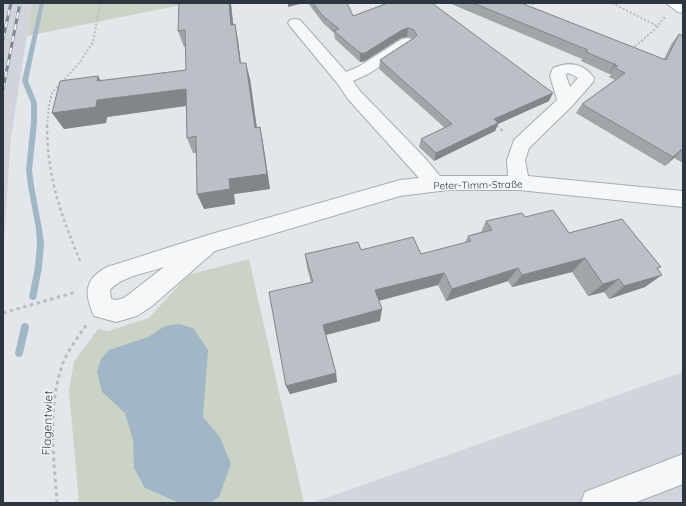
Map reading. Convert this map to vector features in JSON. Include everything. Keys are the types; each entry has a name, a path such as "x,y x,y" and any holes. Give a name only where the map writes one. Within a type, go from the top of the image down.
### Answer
{"main road":[{"path":"670,9 683,8"}],"street":[{"path":"295,23 343,79 354,95 417,162 435,184"},
{"path":"343,79 364,70 407,42"},
{"path":"519,183 516,160 520,145 566,102"},
{"name":"Peter-Timm-Straße","path":"100,286 108,277 122,271 208,244 400,188 448,183 519,183 683,199"},
{"name":"Peter-Timm-Straße","path":"102,308 116,311 130,308 208,244"},
{"path":"100,286 97,297 102,308"},
{"path":"596,503 683,469"}],"path":[{"path":"81,263 60,212 54,187 47,125 52,93 79,63 93,42 100,3"},
{"path":"532,14 533,3"},
{"path":"612,3 659,27"},
{"path":"629,52 640,41 659,27 670,9"},
{"path":"490,121 520,145"},
{"path":"3,313 100,286"},
{"name":"Flagentwiet","path":"57,503 54,431 55,395 60,373 62,365 88,322 102,308"}],"shaded area":[{"path":"3,3 32,3 11,137 3,254"},
{"path":"683,372 683,503 312,503"}],"green space":[{"path":"32,3 191,3 27,36"},
{"path":"249,259 304,503 79,503 69,391 74,362 98,329 108,331 149,318 188,275"}],"water":[{"path":"179,324 193,328 208,350 203,417 220,437 231,464 219,497 210,503 180,503 145,488 134,468 133,440 125,413 102,392 97,371 101,359 109,350 148,337 165,326"}],"building":[{"path":"179,3 229,3 231,25 235,24 240,63 246,63 255,128 260,127 267,174 229,179 230,189 197,194 196,136 187,138 186,89 97,100 96,107 52,113 60,81 98,76 97,81 186,70 185,30 178,31"},
{"path":"313,3 347,3 353,16 388,3 432,3 553,93 494,119 498,123 436,153 421,139 452,124 380,60 414,38 417,35 414,30 408,28 402,30 365,53 360,53 334,31 339,29 322,15"},
{"path":"473,3 521,3 666,60 679,34 683,36 683,150 682,149 673,157 582,104 625,73 615,68 618,66 615,65 616,64 586,52 588,50"},
{"path":"553,210 569,233 622,219 661,267 657,268 662,275 624,286 619,279 603,284 585,258 522,275 518,268 452,289 444,273 375,290 382,309 323,325 336,373 286,386 269,292 313,282 305,254 358,242 361,250 413,237 421,254 471,241 468,236 492,230 486,221 522,213 525,217"}],"waterway":[{"path":"33,297 39,267 40,244 39,229 29,170 35,113 34,103 25,81 42,3"},
{"path":"19,353 25,327"}],"railway":[{"path":"3,39 11,3"},
{"path":"3,89 20,3"}]}
